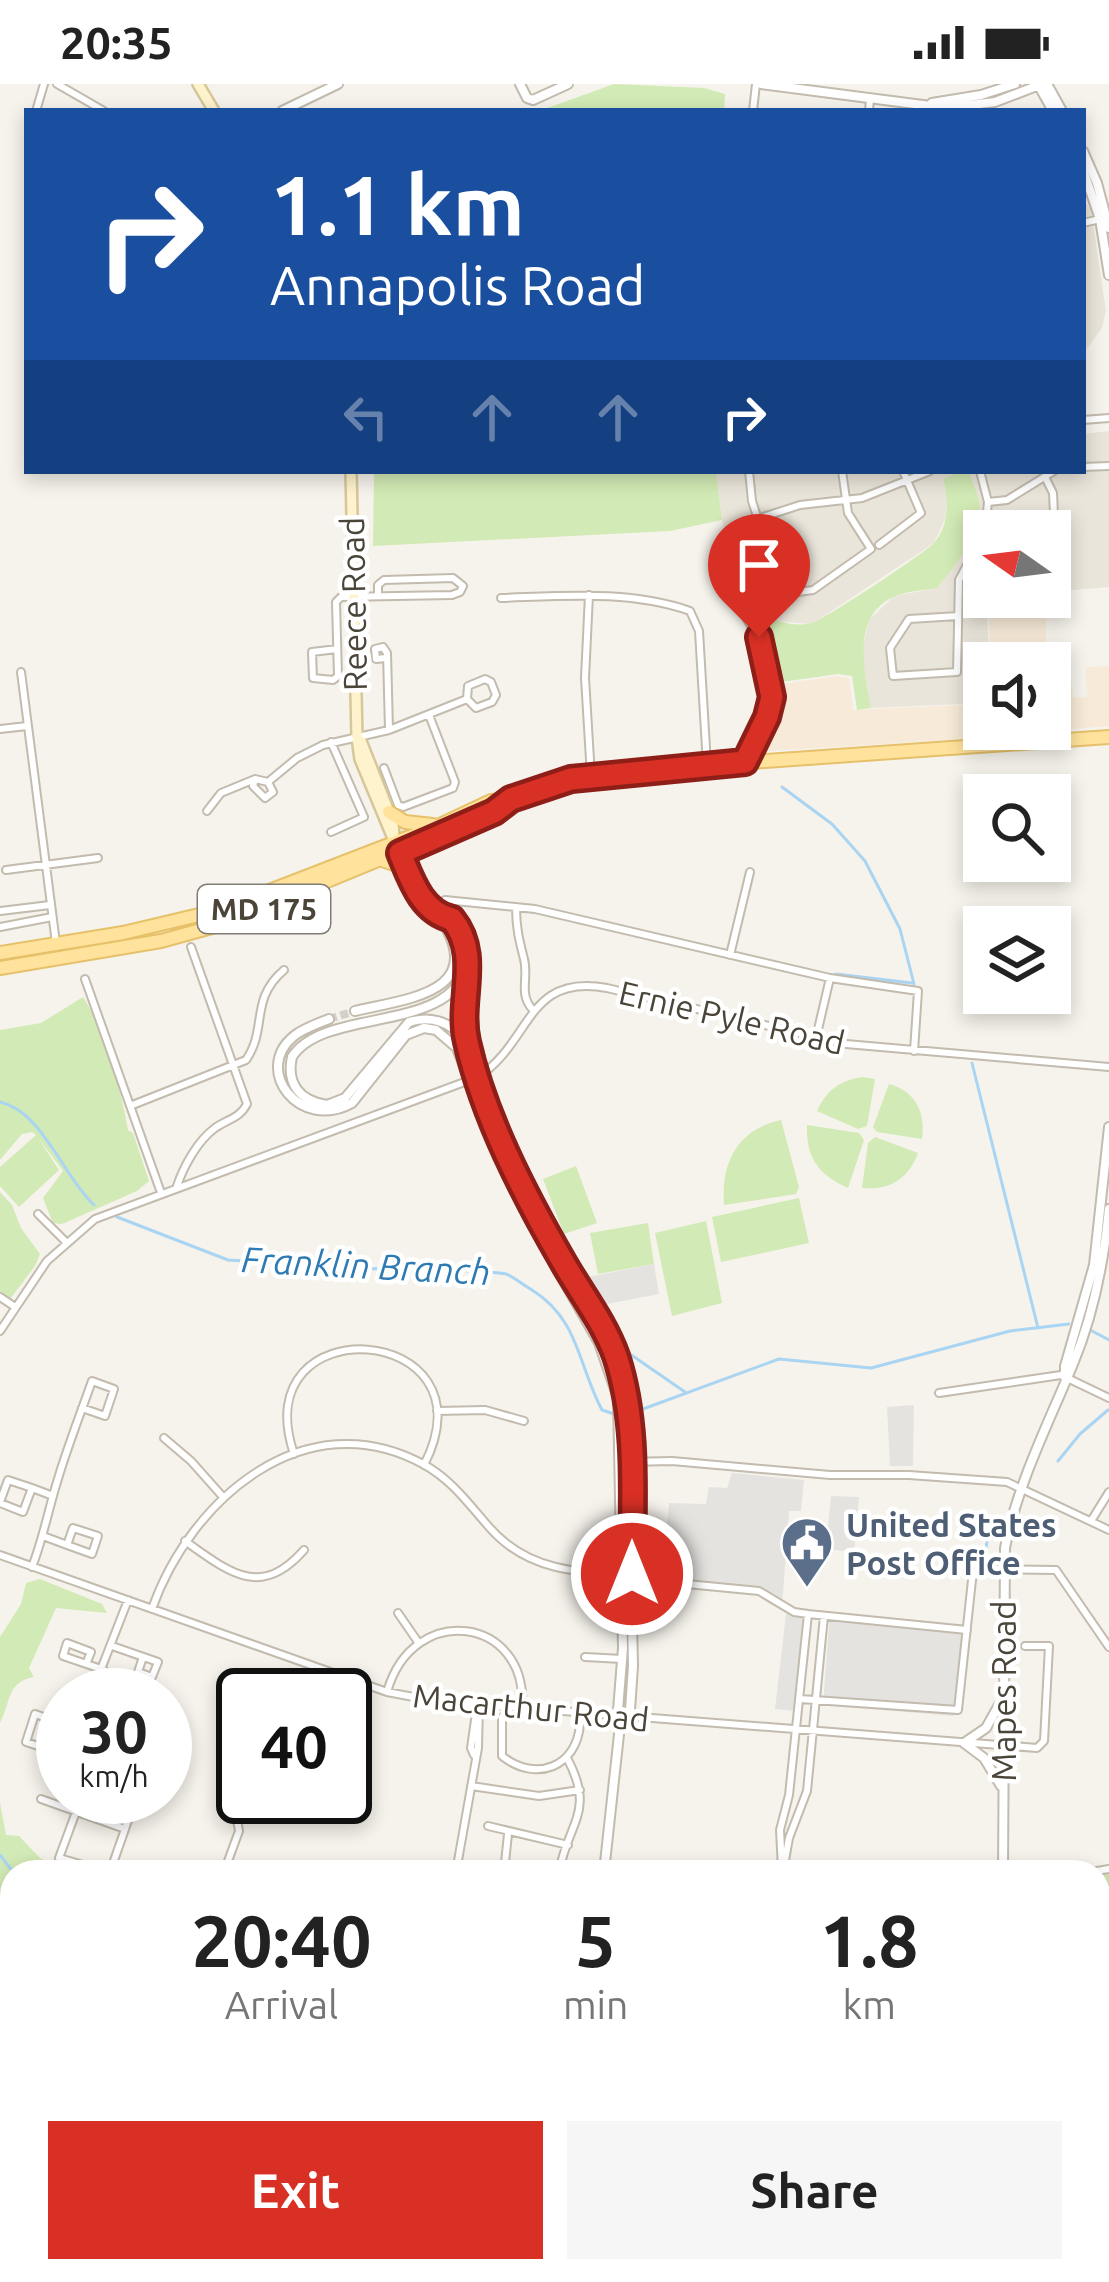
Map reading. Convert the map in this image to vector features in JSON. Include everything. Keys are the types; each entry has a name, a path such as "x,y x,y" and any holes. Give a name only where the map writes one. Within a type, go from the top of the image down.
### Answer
{"main road":[{"name":"Reece Road","path":"351,474 357,738 360,759 397,847"},
{"name":"MD 175","path":"0,968 161,940 223,924 381,860 397,847 491,800 511,799 591,776 1109,737"},
{"name":"Reece Road","path":"357,738 395,827 397,847"},
{"name":"MD 175","path":"0,953 139,930 220,910 494,812 511,799"},
{"path":"389,812 405,822 440,825"},
{"path":"381,860 406,868"},
{"path":"41,961 52,954 56,943"}],"street":[{"path":"57,84 99,108"},
{"path":"288,108 338,84"},
{"path":"520,84 533,100 568,84"},
{"path":"758,84 946,108 980,105 1042,84"},
{"path":"924,104 1016,84"},
{"path":"869,108 871,98"},
{"path":"1086,160 1106,220 1109,275"},
{"path":"1086,177 1106,220"},
{"path":"750,474 782,594 813,590 872,549 851,519 842,474"},
{"path":"879,544 921,514 904,474"},
{"path":"758,519 800,505 881,492 922,474"},
{"path":"981,474 987,510"},
{"path":"988,502 1007,500 1050,474"},
{"path":"1045,477 1054,510"},
{"path":"958,616 909,619 890,648 893,676 957,672 963,568"},
{"path":"337,649 312,652 313,678 336,678 337,649 336,602 341,597 452,595 463,586 453,578 384,580 378,585 378,596"},
{"path":"589,595 585,678 591,776"},
{"path":"501,598 589,595 660,602 690,611 695,616 706,764"},
{"path":"740,608 765,654 772,697 745,762"},
{"path":"386,658 389,730"},
{"path":"21,672 56,943"},
{"path":"485,679 496,694 492,702 476,708 467,699 467,686 485,679"},
{"path":"268,782 297,758 332,742 389,730 467,699"},
{"path":"384,769 403,807 453,788 429,715"},
{"path":"0,730 27,726"},
{"path":"331,832 364,817 332,742"},
{"path":"207,811 221,793 255,779 268,782"},
{"path":"255,779 253,786 265,798 273,792 268,782"},
{"name":"Reece Road","path":"355,1011 431,993 452,974 456,949 440,916 415,890 397,847"},
{"path":"6,870 98,858"},
{"path":"730,955 750,872"},
{"path":"446,900 516,907 830,979 918,991 914,1052"},
{"path":"0,911 50,904"},
{"path":"0,1331 65,1241 105,1213 474,1079 503,1057 533,1010 524,999 525,963 516,938 516,907"},
{"name":"Reece Road","path":"440,916 452,919 468,944 466,1040 474,1079"},
{"path":"0,927 52,917"},
{"path":"177,1186 202,1140 246,1108 247,1100 191,947"},
{"path":"466,968 458,986 438,1002 309,1040 292,1057 291,1079 302,1096 327,1105 345,1097 409,1022 439,1020 466,1040"},
{"path":"130,1106 246,1060 254,1047 263,993 284,970"},
{"path":"85,979 161,1192"},
{"path":"816,1038 830,979"},
{"name":"Ernie Pyle Road","path":"533,1010 545,997 566,987 597,986 816,1038 914,1052 1109,1067"},
{"name":"Reece Road","path":"329,1019 293,1036 281,1055 283,1086 305,1109 329,1112 352,1103 406,1035 424,1028 447,1036 474,1079 526,1216 599,1342 618,1398 626,1462 630,1710 621,1716"},
{"name":"Mapes Road","path":"1066,1377 1065,1366 1094,1265 1109,1126"},
{"name":"Mapes Road","path":"1003,1860 1003,1570 1023,1486 1072,1367 1096,1285 1109,1209"},
{"path":"38,1214 65,1241"},
{"path":"0,1297 16,1306"},
{"path":"294,1454 287,1425 294,1391 312,1366 344,1349 368,1347 399,1357 426,1383 436,1412 435,1440 424,1465"},
{"path":"939,1394 1066,1377 1109,1398"},
{"path":"32,1567 67,1449 82,1408 92,1381 114,1389 105,1416 82,1408"},
{"path":"436,1412 485,1409 524,1421"},
{"path":"164,1438 223,1497"},
{"path":"152,1609 185,1541 223,1497 257,1472 294,1454 325,1447 364,1445 424,1465 462,1493 488,1527 520,1554 564,1571 627,1574"},
{"path":"626,1462 672,1461 1023,1486 1109,1530"},
{"path":"32,1488 23,1512 0,1502 8,1480 32,1488 53,1496"},
{"path":"1091,1521 1109,1492"},
{"path":"43,1536 67,1545 92,1554 98,1536 73,1528 67,1545"},
{"path":"185,1541 228,1568 261,1579 283,1572 304,1550"},
{"name":"Macarthur Road","path":"0,1555 387,1691 478,1704 797,1731"},
{"path":"800,1699 958,1710 974,1574 985,1568 1059,1573 1109,1647"},
{"name":"Reece Road","path":"605,1860 621,1716 627,1574"},
{"path":"666,1582 759,1591 794,1612 967,1630"},
{"path":"105,1668 128,1600"},
{"path":"398,1613 418,1642"},
{"path":"783,1860 808,1614"},
{"path":"784,1836 804,1800 824,1616"},
{"path":"387,1691 400,1659 418,1642 453,1630 470,1632 492,1641 516,1668 523,1688 522,1707"},
{"path":"86,1664 91,1652 67,1643 62,1656 86,1664 98,1668"},
{"path":"112,1646 143,1657"},
{"path":"797,1731 1036,1748 1044,1741 1049,1646 1025,1646"},
{"path":"585,1657 622,1660"},
{"path":"964,1743 991,1722 1002,1698"},
{"path":"458,1860 478,1704"},
{"path":"35,1714 50,1720 41,1747 26,1742 35,1714"},
{"path":"502,1717 500,1751 508,1762 535,1770 567,1758 576,1749 580,1724"},
{"path":"964,1743 985,1758 1003,1789"},
{"path":"563,1860 580,1815 580,1790 567,1758"},
{"path":"470,1786 529,1796 580,1790"},
{"path":"789,1795 804,1800"},
{"path":"59,1858 72,1824"},
{"path":"111,1824 125,1829"},
{"path":"113,1860 127,1824"},
{"path":"228,1860 238,1824"},
{"path":"488,1826 568,1845"},
{"path":"505,1860 508,1833"},
{"path":"59,1858 63,1860"},
{"path":"59,1858 66,1860"}],"shaded area":[{"path":"1086,202 1106,311 1102,328 1086,350"},
{"path":"1109,431 1109,587 1071,590 1071,510 979,510 970,474 1086,474 1086,434"},
{"path":"716,474 956,474 943,480 948,497 945,519 934,543 812,624 773,621 744,602 722,520"},
{"path":"963,551 963,618 987,618 988,642 963,642 963,704 871,708 861,656 869,620 894,596 937,588"},
{"path":"989,618 1046,618 1046,642 990,642"},
{"path":"1109,666 1109,726 1071,729 1071,675 1073,698 1087,697 1086,667"},
{"path":"849,678 853,710 963,705 963,739 755,752 755,740 770,718 775,685"},
{"path":"654,1264 659,1294 602,1305 595,1311 588,1277"},
{"path":"914,1405 913,1466 890,1466 887,1407"},
{"path":"732,1473 804,1480 801,1511 789,1511 782,1607 759,1594 662,1584 669,1503 706,1504 709,1487 727,1488"},
{"path":"831,1496 859,1497 854,1552 826,1549"},
{"path":"830,1612 967,1625 960,1712 953,1716 823,1705"},
{"path":"786,1614 805,1616 795,1711 775,1709"}],"green space":[{"path":"614,84 704,88 725,94 724,108 547,108"},
{"path":"374,474 716,474 722,520 670,531 373,546"},
{"path":"970,474 980,510 963,510 963,552 937,588 903,594 883,603 873,615 864,644 871,708 857,710 852,676 774,683 761,636 738,613 744,602 786,623 814,622 934,543 943,529 943,479"},
{"path":"83,997 105,1043 128,1130 149,1181 137,1191 62,1224 53,1223 43,1198 63,1171 37,1136 59,1170 19,1207 0,1186 0,1167 36,1135 22,1134 0,1160 0,1030 41,1023"},
{"path":"863,1077 875,1079 867,1126 858,1129 817,1111 835,1088"},
{"path":"889,1084 917,1104 922,1139 877,1132 873,1127"},
{"path":"781,1120 799,1187 796,1194 724,1205 725,1175 735,1150 753,1131"},
{"path":"807,1125 859,1133 864,1140 848,1188 816,1164"},
{"path":"875,1137 918,1153 897,1181 862,1188 868,1143"},
{"path":"576,1166 597,1223 564,1234 543,1179"},
{"path":"0,1192 40,1254 10,1299 0,1294"},
{"path":"799,1198 809,1243 721,1262 712,1217"},
{"path":"706,1221 722,1303 672,1316 655,1233"},
{"path":"648,1223 654,1264 598,1274 590,1233"},
{"path":"40,1579 102,1604 107,1613 56,1608 29,1668 34,1677 14,1688 0,1723 0,1637 21,1604 26,1583"},
{"path":"0,1803 6,1835 19,1836 44,1860 0,1860"}],"waterway":[{"path":"782,787 832,824 865,861 900,929 914,984"},
{"path":"836,974 912,983"},
{"path":"972,1063 1038,1328"},
{"name":"Franklin Branch","path":"0,1102 15,1108 40,1131 94,1205"},
{"name":"Franklin Branch","path":"117,1217 228,1260 510,1275 559,1315 602,1410 614,1414"},
{"name":"Franklin Branch","path":"643,1409 779,1359 871,1368 1010,1331 1069,1324"},
{"name":"Franklin Branch","path":"1092,1331 1109,1340"},
{"path":"614,1343 685,1392"},
{"path":"1058,1461 1108,1410"},
{"path":"964,1519 999,1522"},
{"path":"985,1555 990,1521"},
{"path":"0,1855 4,1860"}],"tunnel":[{"path":"329,1019 355,1011"}],"place":[{"name":"United States Post Office","path":"807,1589"}],"route":[{"path":"632,1574 631,1427 620,1370 600,1323 525,1190 478,1077 466,1040 468,944 452,919 440,916 415,890 400,853 494,812 511,799 571,779 745,762 771,707 759,637"}]}
